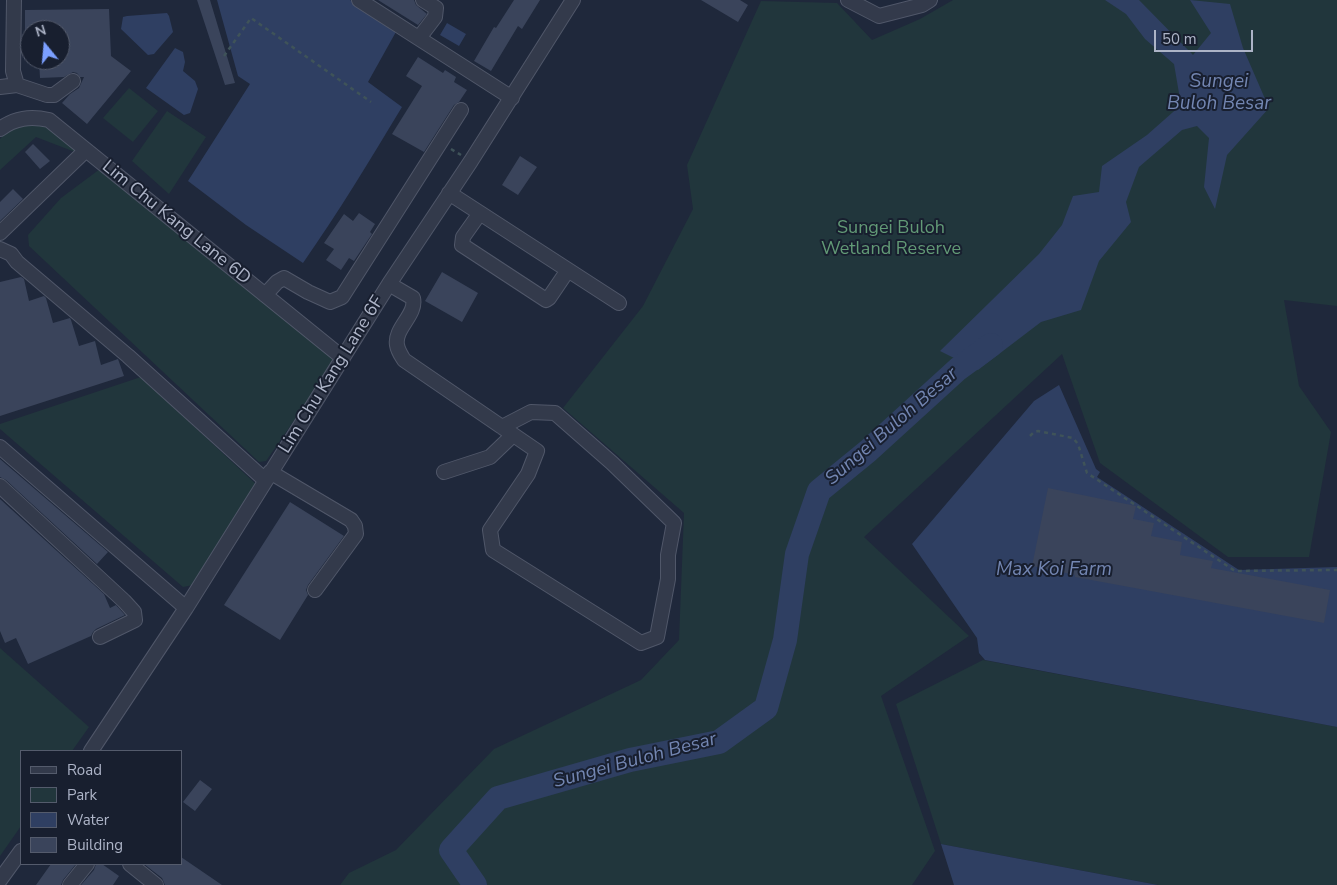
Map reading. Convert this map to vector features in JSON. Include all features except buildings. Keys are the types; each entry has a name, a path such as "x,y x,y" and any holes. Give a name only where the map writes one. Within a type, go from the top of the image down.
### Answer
{"street":[{"path":"14,0 13,71 17,85"},
{"path":"360,0 512,98"},
{"path":"419,38 435,17 436,8 423,0"},
{"name":"Lim Chu Kang Lane 6F","path":"91,750 186,608 389,284 512,98 574,0"},
{"path":"848,0 879,16 895,6 922,5 930,0"},
{"path":"0,87 17,85 47,95 54,95 73,81"},
{"path":"0,129 25,117 38,117 48,120 47,95"},
{"path":"265,295 277,282 284,278 330,302 342,297 460,110"},
{"name":"Lim Chu Kang Lane 6D","path":"48,120 343,358"},
{"path":"0,233 86,150"},
{"path":"449,193 619,303"},
{"path":"480,213 463,237 462,245 546,300 568,270"},
{"path":"0,249 11,254 268,476 351,520 355,526 356,534 315,590"},
{"path":"0,256 18,262"},
{"path":"389,284 413,298 414,303 398,336 397,344 404,360 508,431 537,452 528,474 490,530 493,550 641,643 657,637 668,578 668,555 674,523 612,463 555,414 531,412 508,431 490,457 444,472"},
{"path":"0,447 186,608"},
{"path":"0,486 124,600 134,612 135,620 100,637"},
{"path":"0,880 20,852"},
{"path":"70,885 86,865"},
{"path":"131,865 156,885"}],"path":[{"path":"224,56 251,18 371,102"},
{"path":"1030,436 1038,431 1073,438 1078,444 1087,473 1235,571 1337,570"}],"green space":[{"name":"Sungei Buloh Wetland Reserve","path":"953,0 1337,0 1337,306 1284,300 1299,386 1331,432 1309,557 1228,557 1100,463 1062,354 864,537 969,636 881,696 935,851 912,885 340,885 349,873 396,850 494,749 641,680 679,640 684,513 563,408 643,306 693,209 687,165 761,1 837,3 872,40 920,19"},
{"path":"129,88 158,111 133,142 103,118"},
{"path":"167,111 206,137 169,194 132,161"},
{"path":"34,119 80,145 75,152 36,137 0,170 0,139 11,127"},
{"path":"100,169 332,356 334,363 266,461 259,462 29,246 28,235 61,198"},
{"path":"141,377 259,487 193,585 183,587 0,429 0,424"},
{"path":"0,648 89,727 73,750 20,750 20,827 0,856"},
{"path":"983,660 1337,727 1337,885 1158,885 941,844 896,704"}],"water":[{"path":"217,0 350,0 397,30 368,82 402,107 341,206 303,263 246,225 188,181 250,84 238,76"},
{"name":"Sungei Buloh Besar","path":"1105,0 1139,0 1193,55 1211,33 1190,0 1230,4 1243,48 1269,108 1227,155 1215,209 1204,187 1209,138 1197,126 1182,130 1139,167 1126,202 1131,222 1099,261 1081,310 1041,322 978,370 940,351 1039,254 1062,225 1073,196 1099,192 1102,166 1147,135 1181,105 1174,64 1145,39 1126,14"},
{"path":"167,13 173,32 154,54 148,55 121,29 123,17"},
{"path":"447,23 466,34 459,46 440,35"},
{"path":"175,48 183,52 185,62 183,71 195,81 198,89 190,113 184,115 146,88"},
{"name":"Max Koi Farm","path":"1059,385 1096,469 1100,472 1097,477 1239,570 1337,567 1337,727 985,660 979,653 977,638 912,544 1034,401"},
{"path":"941,844 1158,885 954,885"}],"waterway":[{"name":"Sungei Buloh Besar","path":"475,885 451,850 498,798 630,760 719,742 766,708 785,640 797,554 819,491 868,451 958,369 991,345"}]}
